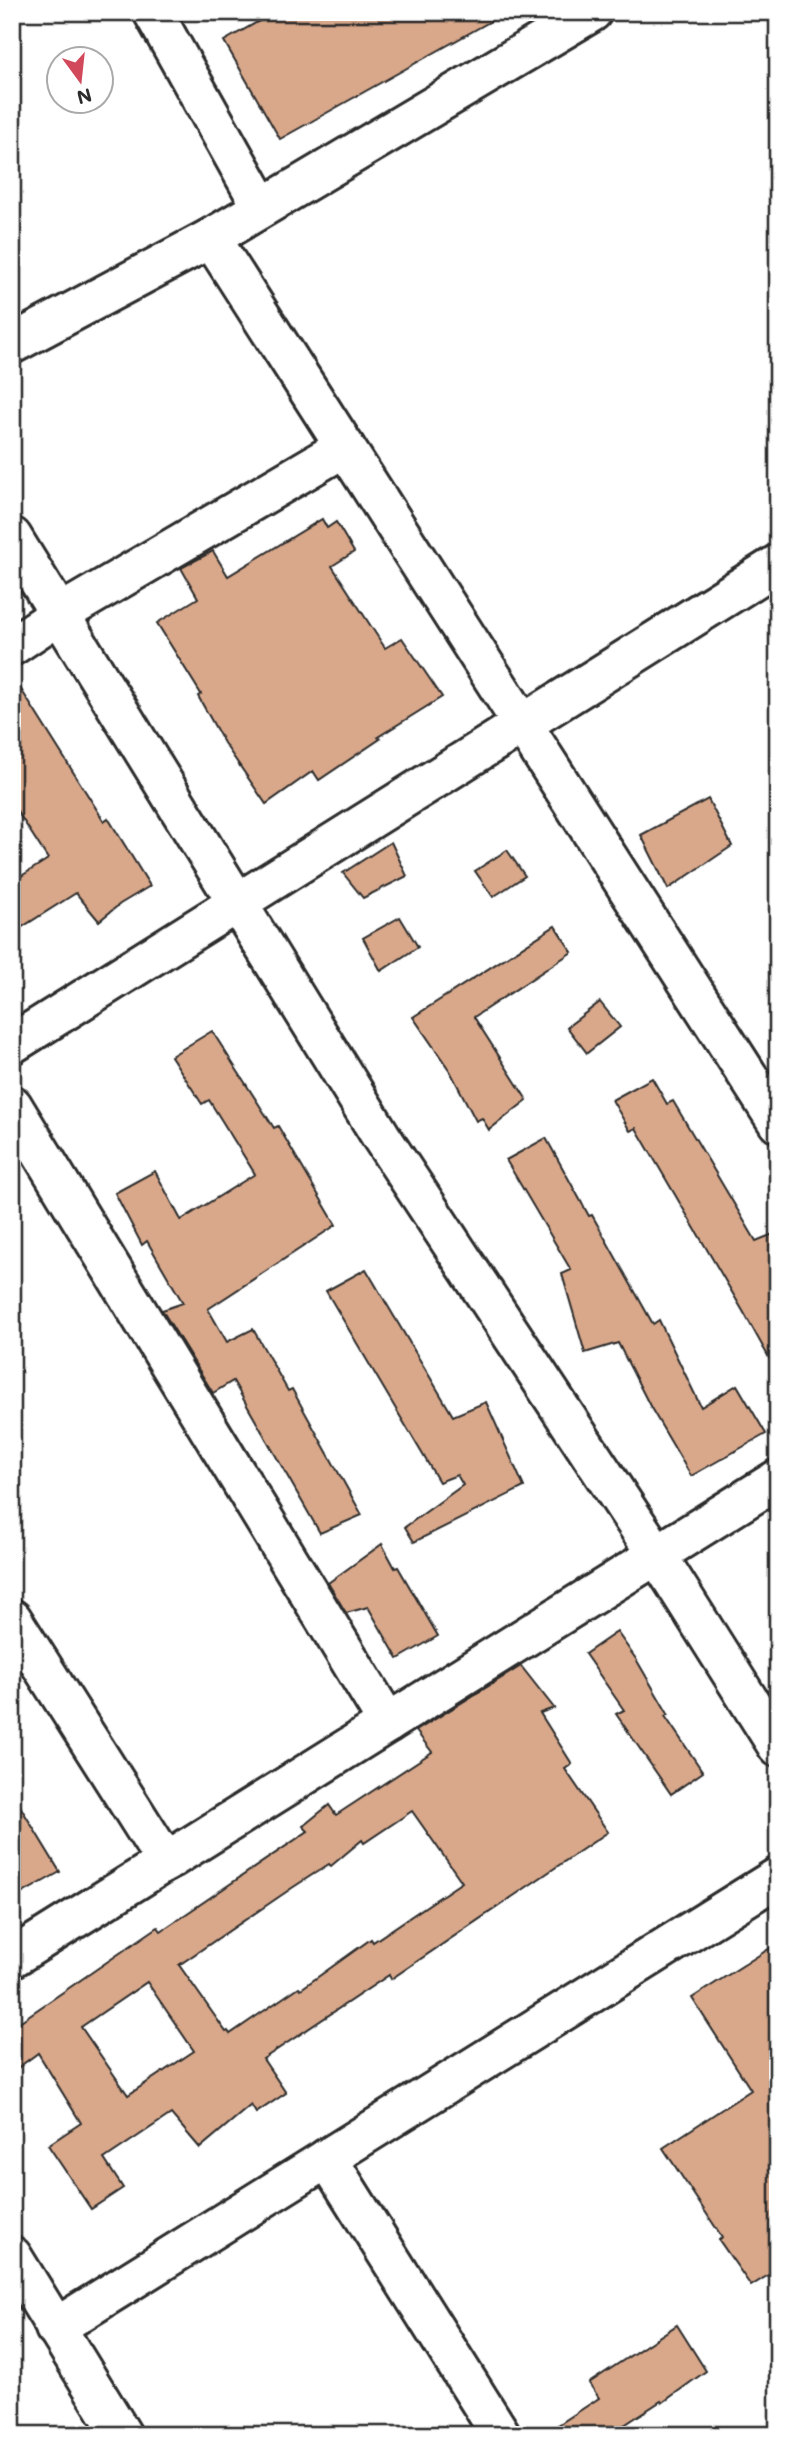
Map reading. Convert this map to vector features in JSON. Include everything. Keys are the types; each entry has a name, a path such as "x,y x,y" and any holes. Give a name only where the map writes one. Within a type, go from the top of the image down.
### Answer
{"street":[{"path":"153,12 262,208"},
{"path":"12,344 262,208 592,12"},
{"path":"211,237 778,1123"},
{"path":"12,646 60,614 345,447"},
{"path":"12,537 382,1138 657,1555 778,1747"},
{"path":"12,1044 778,564"},
{"path":"12,1105 388,1723"},
{"path":"12,1958 778,1479"},
{"path":"12,1619 166,1862"},
{"path":"55,2328 778,1877"},
{"path":"327,2158 489,2431"},
{"path":"12,2256 22,2295 55,2328 122,2435"}],"building":[{"path":"275,12 507,12 280,139 224,41"},
{"path":"322,519 327,528 336,522 354,552 332,566 385,648 402,638 442,697 378,737 380,739 319,780 313,771 266,804 224,743 198,696 201,694 157,623 198,598 181,568 213,551 228,576"},
{"path":"12,675 104,821 108,818 150,886 120,904 99,921 76,893 22,927 12,911 12,882 48,859 12,803"},
{"path":"708,799 732,846 668,889 641,835"},
{"path":"391,842 407,876 363,898 343,873"},
{"path":"507,850 525,876 493,897 475,871"},
{"path":"400,917 418,947 381,971 363,938"},
{"path":"555,926 572,952 474,1017 527,1100 489,1130 482,1118 476,1121 450,1071 413,1017"},
{"path":"600,1002 620,1027 587,1053 567,1027"},
{"path":"212,1031 274,1128 278,1126 336,1225 208,1309 227,1342 253,1329 288,1391 292,1389 362,1515 320,1533 233,1381 213,1393 162,1310 183,1303 147,1241 142,1245 115,1193 155,1171 181,1220 255,1174 209,1100 202,1104 171,1056"},
{"path":"652,1078 667,1104 673,1101 756,1241 778,1232 778,1374 636,1128 630,1131 612,1100"},
{"path":"546,1138 653,1324 659,1320 701,1407 737,1385 766,1434 691,1476 651,1408 618,1343 585,1353 562,1274 571,1270 506,1160"},
{"path":"366,1269 453,1416 486,1402 524,1487 414,1542 405,1527 463,1485 457,1475 439,1482 326,1291"},
{"path":"382,1544 438,1636 398,1659 368,1607 346,1613 328,1583"},
{"path":"617,1632 668,1714 665,1716 703,1772 671,1794 616,1714 624,1710 585,1654"},
{"path":"521,1666 554,1708 540,1713 572,1764 565,1769 608,1832 391,1979 389,1975 263,2059 286,2093 256,2113 251,2105 200,2148 171,2114 104,2159 123,2188 91,2209 48,2145 81,2123 38,2053 12,2072 12,2027 158,1927 161,1931 308,1831 303,1826 329,1805 336,1815 432,1752 416,1731","holes":["412,1811 462,1882 373,1942 371,1939 301,1989 299,1987 230,2034 226,2032 179,1965 292,1888 329,1864 331,1866 362,1840 364,1843","147,1982 194,2051 128,2095 81,2027"]},
{"path":"12,1793 60,1872 12,1899"},
{"path":"778,1943 778,2269 751,2286 719,2240 722,2237 663,2148 751,2090 692,1998"},
{"path":"677,2325 706,2371 662,2403 661,2401 609,2435 543,2435 599,2398 589,2383"}]}
